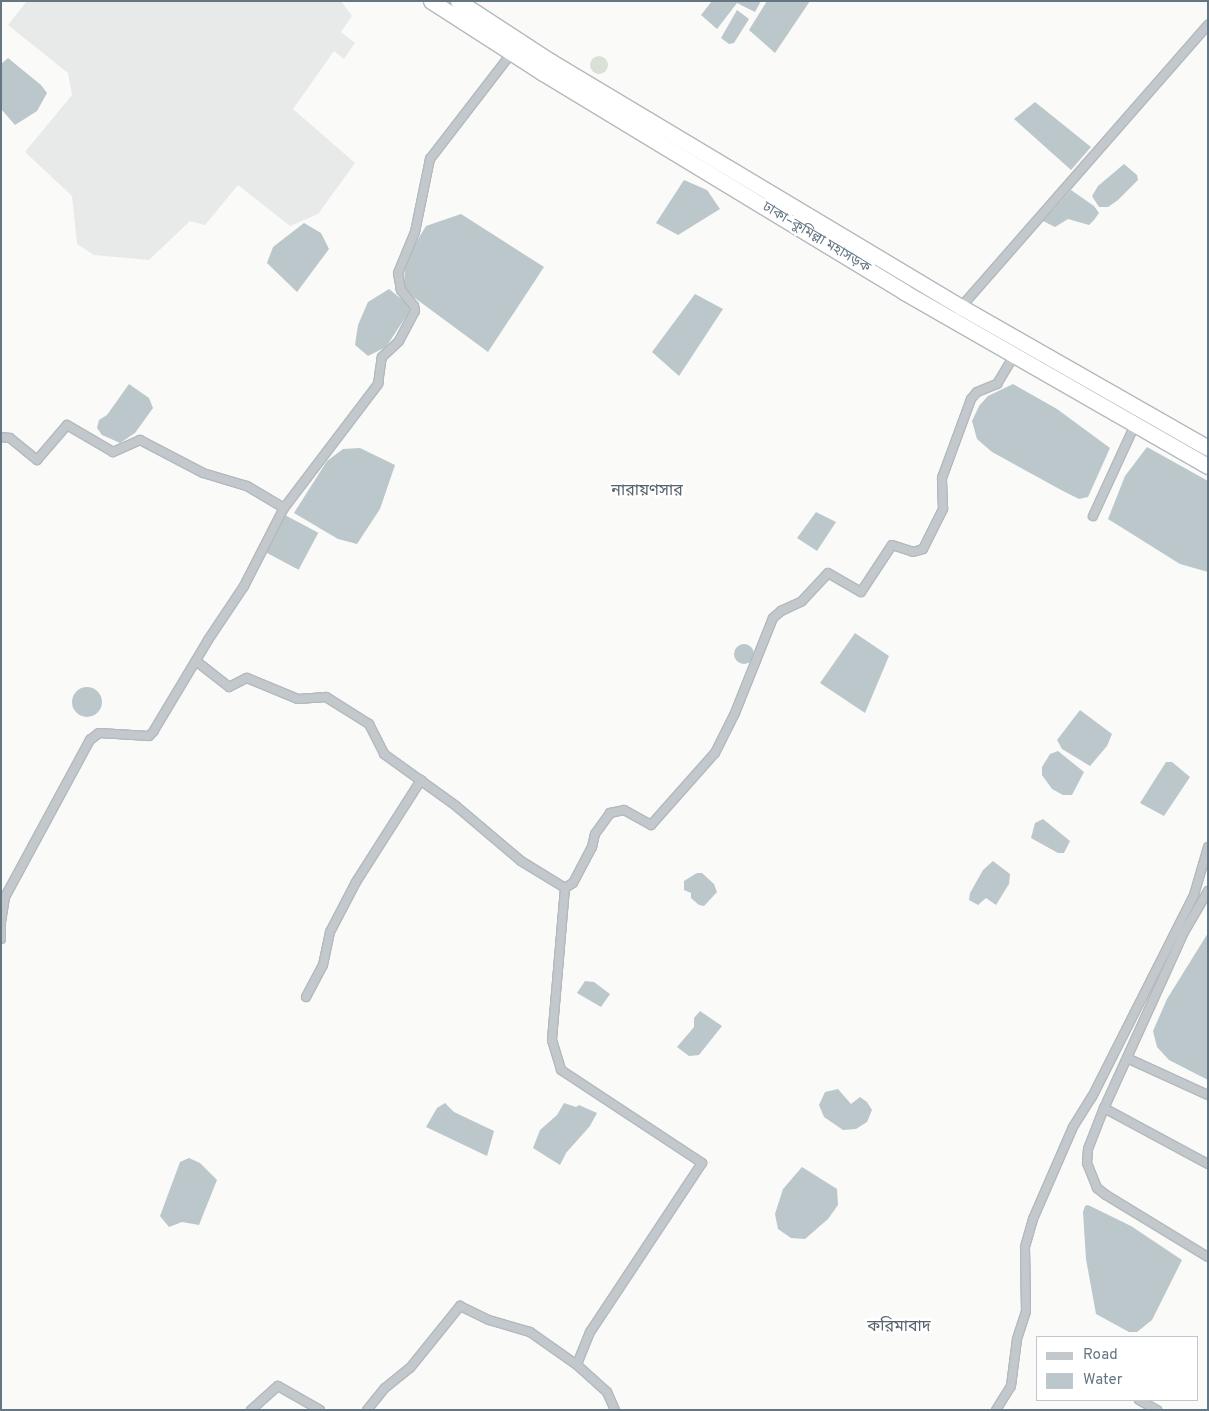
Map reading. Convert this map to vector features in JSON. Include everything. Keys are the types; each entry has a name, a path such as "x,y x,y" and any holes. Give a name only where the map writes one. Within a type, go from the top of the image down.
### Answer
{"highway":[{"name":"ঢাকা–কুমিল্লা মহাসড়ক","path":"431,1 511,54 608,103 961,307 1093,393 1134,426 1208,466"},
{"name":"ঢাকা–কুমিল্লা মহাসড়ক","path":"458,1 608,103 1014,356 1208,448"}],"street":[{"path":"961,307 1208,25"},
{"path":"1,939 3,896 46,827 90,740 99,733 148,736 244,586 284,508 378,384 382,358 399,340 415,312 414,306 401,290 398,272 415,232 430,158 511,54"},
{"path":"564,888 573,883 592,847 595,834 610,814 624,810 650,825 715,753 777,614 802,601 828,573 861,592 892,545 913,552 923,549 940,517 942,478 971,399 977,392 997,384 1014,356"},
{"path":"1,437 10,438 37,460 67,425 113,452 140,440 203,474 247,486 284,508"},
{"path":"1093,516 1134,426"},
{"path":"196,661 229,687 247,678 298,699 326,697 368,724 380,750 421,780 513,855 564,888"},
{"path":"306,997 323,965 330,932 356,882 421,780"},
{"path":"996,1410 1011,1386 1017,1340 1026,1311 1025,1247 1033,1219 1073,1127 1092,1097 1194,895 1208,847"},
{"path":"564,888 552,1040 561,1070 702,1163 590,1332 577,1365"},
{"path":"1208,891 1184,932 1129,1058 1104,1108 1087,1163 1097,1188 1208,1257"},
{"path":"1129,1058 1208,1095"},
{"path":"1104,1108 1208,1164"},
{"path":"367,1410 385,1388 410,1368 460,1306 489,1320 530,1332 577,1365 607,1392 615,1410"},
{"path":"251,1410 278,1386 320,1410"},
{"path":"1141,1401 1157,1410"}],"shaded area":[{"path":"27,1 341,1 352,16 341,32 355,43 344,59 334,51 293,109 355,163 318,214 290,226 238,185 205,225 190,221 149,260 94,255 77,244 72,196 25,152 72,95 68,73 8,25"},
{"path":"599,56 605,59 608,65 605,71 599,74 593,71 590,65 593,59"}],"water":[{"path":"712,1 761,1 755,12 737,3 717,29 701,15"},
{"path":"767,1 810,1 775,53 749,30"},
{"path":"737,10 749,19 734,43 729,44 721,38"},
{"path":"8,58 41,85 47,93 37,111 15,125 1,109 1,64"},
{"path":"1035,102 1091,147 1071,170 1014,119"},
{"path":"1124,164 1137,175 1138,180 1108,207 1099,207 1092,196 1098,186"},
{"path":"684,180 707,190 720,209 678,235 656,223"},
{"path":"1071,190 1094,206 1099,213 1094,220 1089,225 1068,219 1055,227 1043,221"},
{"path":"461,214 544,267 488,352 404,290 405,261 426,226"},
{"path":"304,223 321,233 329,249 297,292 267,263 273,247"},
{"path":"389,289 409,305 409,312 386,347 368,356 355,345 358,325 368,302"},
{"path":"695,294 723,309 679,376 652,352"},
{"path":"129,384 149,398 153,408 135,433 120,443 102,435 97,428 99,420 107,415"},
{"path":"1013,384 1057,409 1110,448 1088,497 1079,499 1063,491 992,452 977,439 972,421 979,406 988,396"},
{"path":"1147,447 1208,481 1208,572 1180,564 1108,519 1125,476"},
{"path":"360,448 395,465 380,509 357,544 338,539 294,513 327,461 343,449"},
{"path":"816,512 836,522 817,551 797,538"},
{"path":"283,514 318,533 299,570 263,551"},
{"path":"855,633 889,656 865,713 820,683"},
{"path":"744,644 751,647 754,654 751,661 744,664 737,661 734,654 737,647"},
{"path":"87,687 98,691 102,702 98,713 87,717 76,713 72,702 76,691"},
{"path":"1080,710 1112,734 1107,746 1090,766 1062,749 1057,740"},
{"path":"1058,751 1084,772 1072,795 1063,795 1052,789 1042,775 1042,767 1050,754"},
{"path":"1166,762 1172,762 1190,777 1164,816 1140,803"},
{"path":"1043,819 1070,841 1064,853 1058,853 1031,838 1035,823"},
{"path":"993,861 1010,874 1009,884 996,905 986,898 978,905 969,900 970,893 983,870"},
{"path":"697,873 702,873 714,884 717,892 704,906 699,905 691,898 691,893 684,890 684,881"},
{"path":"1208,933 1208,1080 1169,1060 1157,1047 1153,1031 1167,999"},
{"path":"585,981 594,982 610,994 601,1007 577,993"},
{"path":"700,1011 722,1026 699,1055 689,1056 677,1047 694,1027 694,1018"},
{"path":"838,1089 851,1104 860,1097 867,1102 872,1110 867,1122 856,1129 843,1130 824,1117 819,1105 825,1092"},
{"path":"445,1103 454,1112 494,1131 487,1156 426,1127 437,1108"},
{"path":"564,1103 576,1107 579,1105 597,1113 590,1126 566,1153 560,1165 533,1148 540,1130 557,1115"},
{"path":"189,1158 200,1163 217,1180 199,1225 182,1222 169,1227 160,1216 180,1162"},
{"path":"802,1167 837,1189 838,1205 828,1219 805,1239 791,1238 778,1229 775,1214 783,1189"},
{"path":"1088,1205 1131,1226 1182,1260 1152,1320 1137,1332 1129,1332 1096,1314 1086,1259 1083,1212 1085,1206"}],"district":[{"name":"নারায়ণসার","path":"647,491"},
{"name":"করিমাবাদ","path":"899,1327"}]}
